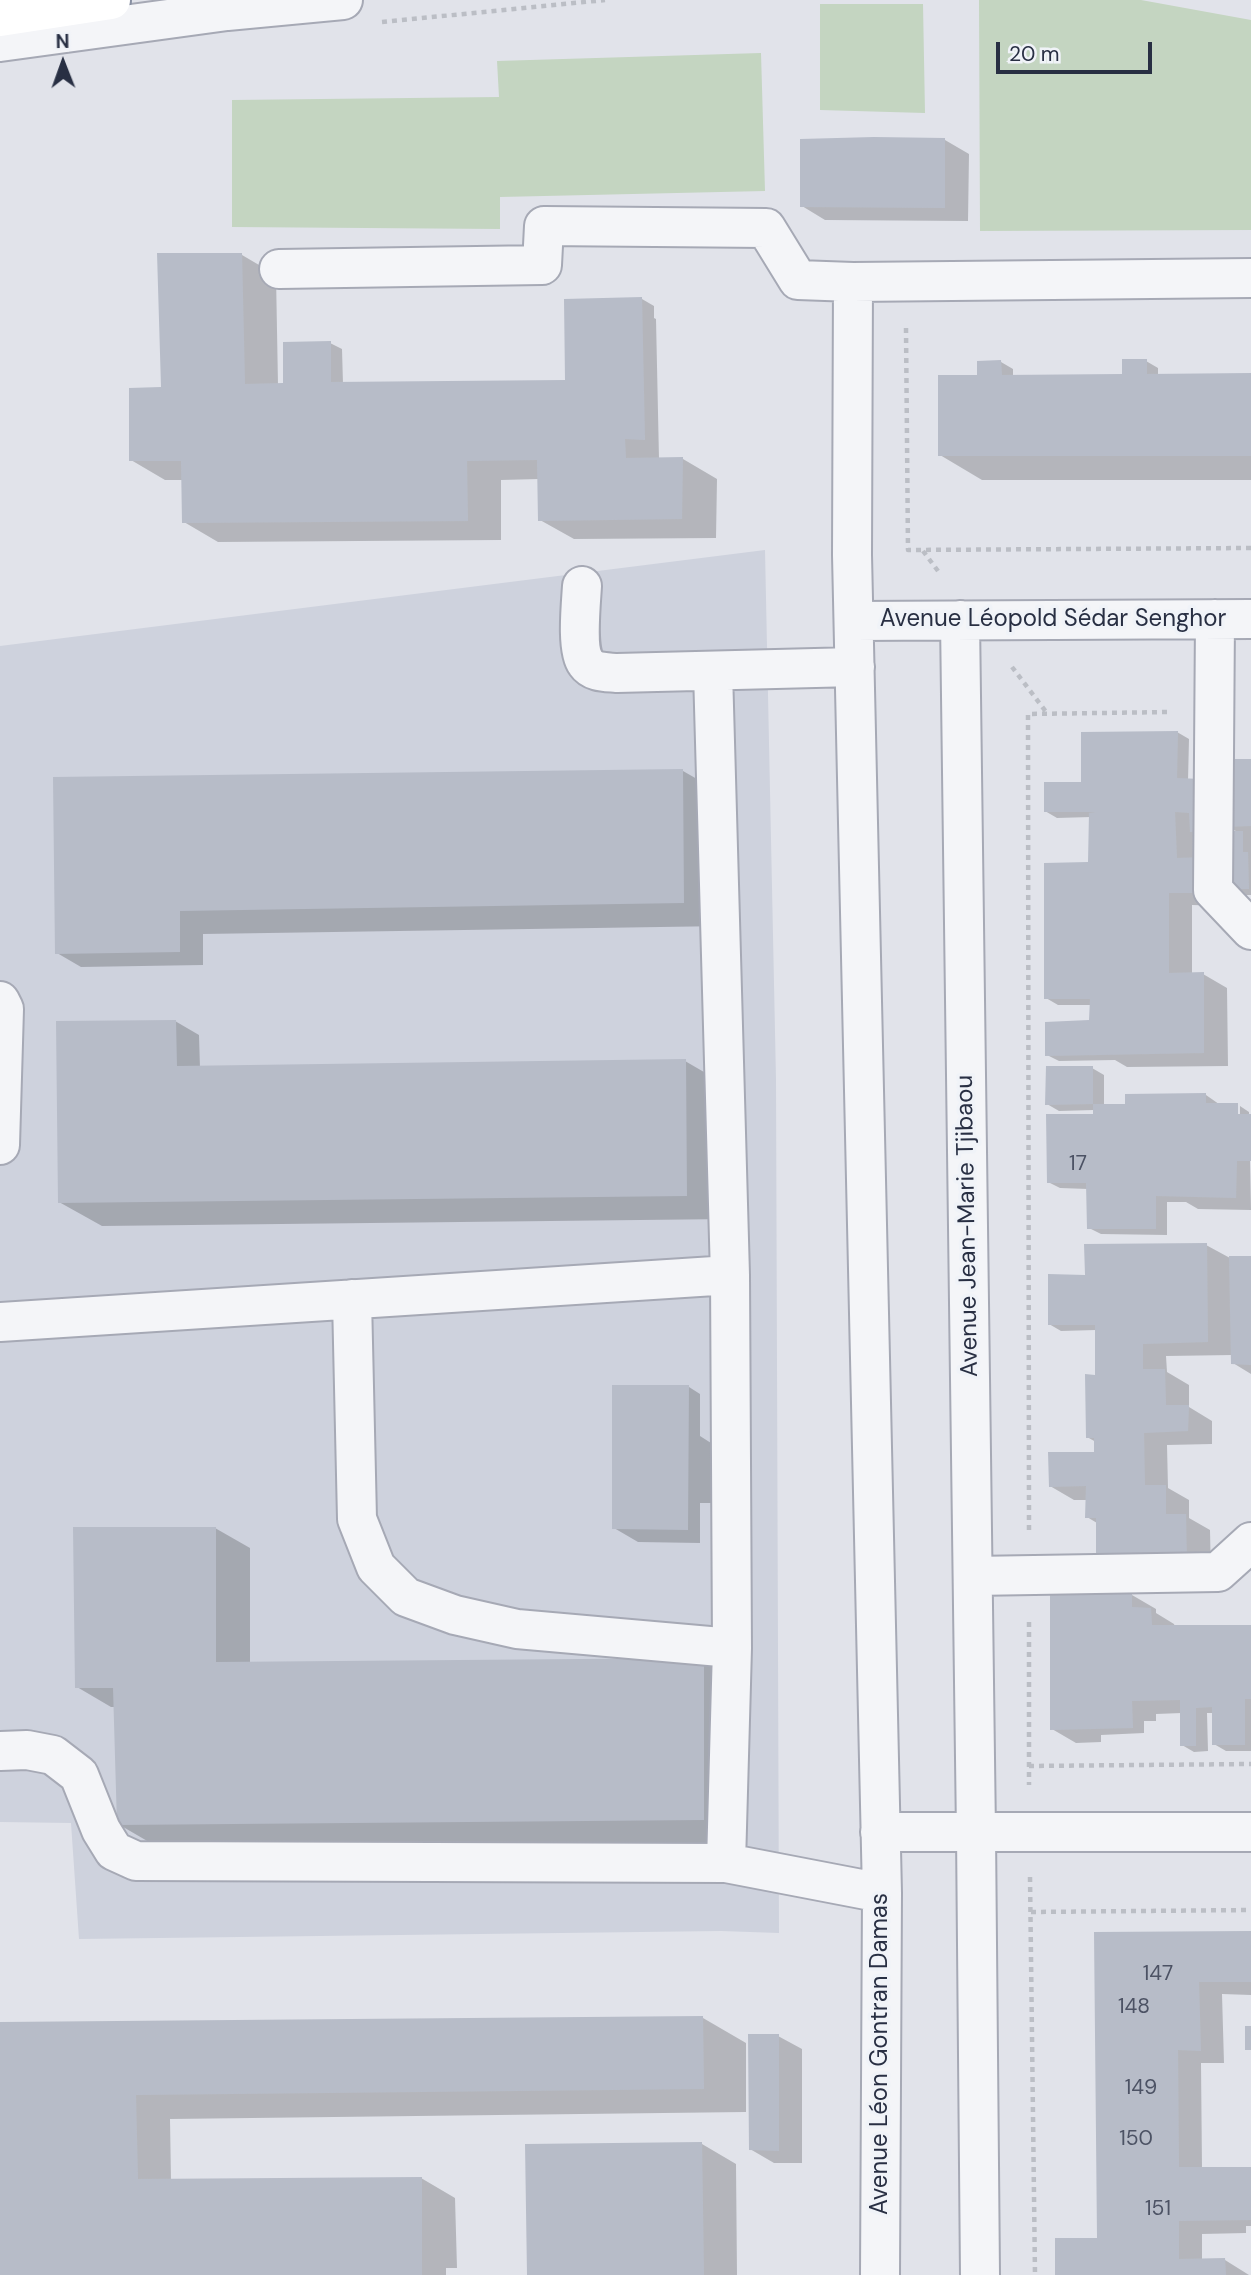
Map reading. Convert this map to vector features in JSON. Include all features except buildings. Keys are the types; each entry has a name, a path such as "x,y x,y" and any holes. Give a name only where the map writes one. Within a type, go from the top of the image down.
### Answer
{"highway":[{"path":"14,27 111,0"}],"street":[{"path":"14,27 227,12 343,0"},
{"path":"279,269 541,265 544,226 766,228 798,280 853,282 1251,278"},
{"path":"853,282 852,555 880,1832 1251,1832"},
{"path":"582,586 581,647 586,663 597,672 855,667"},
{"name":"Avenue Jean-Marie Tjibaou","path":"960,620 976,1833"},
{"path":"1233,620 1214,712 1213,890 1251,930"},
{"name":"Avenue Léopold Sédar Senghor","path":"854,621 1233,620"},
{"path":"713,671 730,1275 732,1648 726,1863"},
{"path":"0,1001 4,1009 0,1145"},
{"path":"0,1322 730,1275"},
{"path":"352,1298 357,1519 376,1567 407,1597 455,1615 516,1629 732,1648"},
{"path":"973,1576 1218,1572 1251,1542"},
{"path":"0,1751 27,1750 53,1755 79,1775 101,1830 114,1851 136,1861 726,1863 882,1893"},
{"name":"Avenue Léon Gontran Damas","path":"880,1832 880,2275"},
{"path":"976,1833 980,2275"}],"path":[{"path":"906,326 908,550 1251,548"},
{"path":"1007,661 1048,714"},
{"path":"1030,1787 1028,714 1214,712"},
{"path":"1029,1766 1251,1764"},
{"path":"1030,1871 1035,2275"},
{"path":"1031,1912 1251,1910"}],"shaded area":[{"path":"765,550 776,1080 779,1933 721,1931 79,1939 71,1823 0,1822 0,646"}],"green space":[{"path":"979,0 1141,0 1251,20 1251,230 980,231"},
{"path":"820,4 923,4 925,113 820,110"},
{"path":"761,53 765,191 500,197 500,229 232,227 232,100 499,97 497,61"}]}
